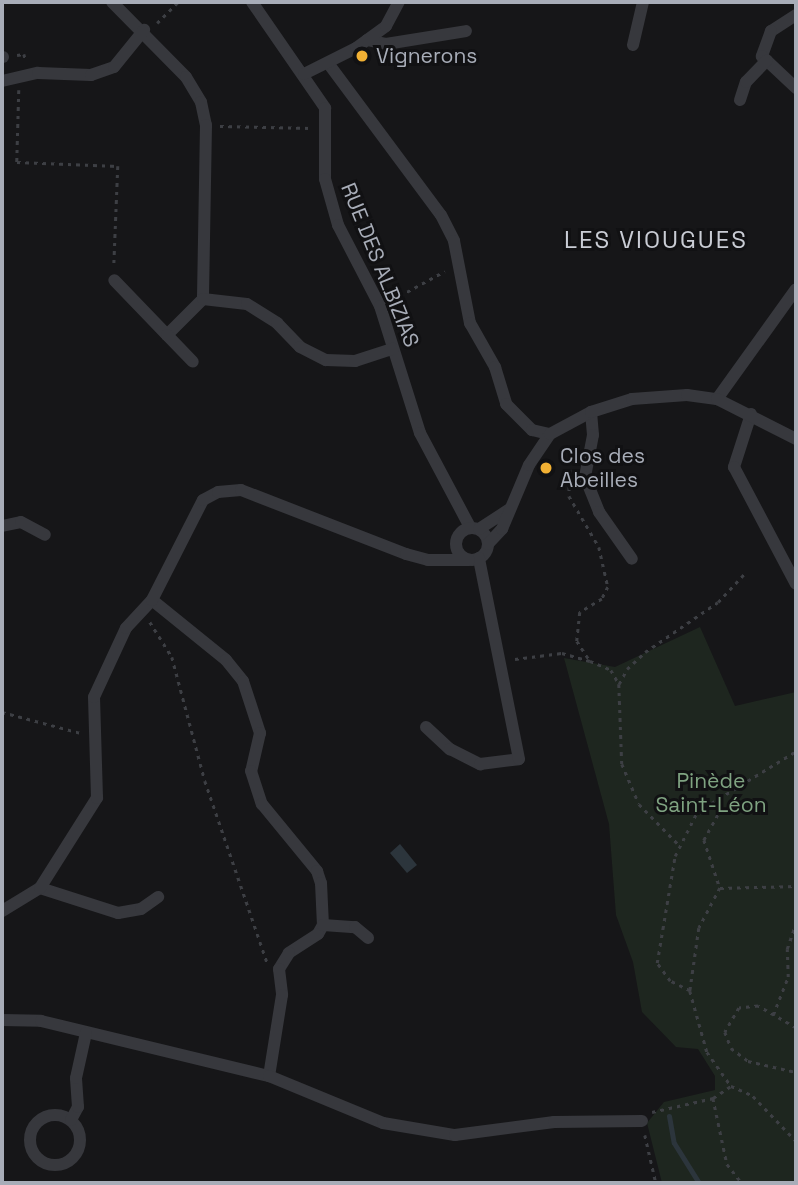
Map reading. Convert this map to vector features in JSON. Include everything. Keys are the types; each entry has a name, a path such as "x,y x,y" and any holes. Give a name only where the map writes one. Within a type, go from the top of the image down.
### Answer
{"street":[{"path":"112,2 146,31 186,77 201,102 206,125 203,299 167,335"},
{"name":"RUE DES ALBIZIAS","path":"252,2 325,108 325,179 338,225 380,306 420,433 460,509 488,544"},
{"path":"304,74 328,63 386,26 399,2"},
{"path":"633,45 643,2"},
{"path":"796,15 771,31 762,56 796,88"},
{"path":"2,81 20,77 91,75 114,66 146,31"},
{"path":"367,40 386,44 466,31"},
{"path":"740,100 746,82 767,60"},
{"path":"328,63 441,215 460,263 470,323 495,367 506,404 532,430 550,435"},
{"path":"114,280 193,362"},
{"path":"717,399 796,289"},
{"path":"203,299 247,304 277,323 300,347 326,360 355,361 393,349"},
{"path":"2,911 40,888 97,798 94,697 127,628 148,604 196,508 218,492 241,490 428,560 473,559 502,529 529,465 550,435 591,412 632,399 687,395 717,399 796,439"},
{"path":"591,412 593,435 585,477 599,512 632,559"},
{"path":"751,414 734,467 796,584"},
{"path":"455,545 460,509"},
{"path":"428,560 455,545 461,531 474,528 510,509"},
{"path":"2,526 21,522 45,535"},
{"path":"426,727 450,749 480,764 519,759 484,581 473,559 455,545"},
{"path":"148,604 226,660 243,681 260,733 251,771 262,804 317,871 323,925 318,934 289,953 279,969 277,1044 269,1076"},
{"path":"40,888 118,913 141,909 159,897"},
{"path":"323,925 355,927 368,938"},
{"path":"2,1020 41,1021 269,1076 383,1123 456,1135 554,1122 642,1121"},
{"path":"71,1120 78,1107 76,1078 86,1033"},
{"path":"47,1116 71,1120 80,1135 78,1151 58,1165 42,1162 32,1149 34,1126 47,1116"}],"path":[{"path":"146,31 178,2"},
{"path":"20,77 17,162 118,166 114,280"},
{"path":"206,125 325,129"},
{"path":"380,306 460,263"},
{"path":"574,462 567,485 569,496 599,547 608,587 602,599 580,612 576,623 577,641 590,661"},
{"path":"680,846 639,803 622,764 620,684 626,669 645,652 718,602 747,571"},
{"path":"148,604 172,657 205,781 259,947 280,977"},
{"path":"500,662 542,653 590,661 611,670 620,684"},
{"path":"2,712 81,733"},
{"path":"690,991 670,981 657,962 680,846 696,813 796,751"},
{"path":"718,815 704,840 720,888 699,928 690,991 707,1052 731,1086 753,1096 796,1141"},
{"path":"720,888 796,886"},
{"path":"773,1014 788,977 787,949 796,923"},
{"path":"796,1028 758,1006 739,1008 725,1032 731,1048 748,1061 796,1072"},
{"path":"656,1182 642,1121 656,1108 660,1112 713,1098 731,1086"},
{"path":"713,1098 727,1164 742,1183"}],"green space":[{"name":"Pinède Saint-Léon","path":"700,627 735,706 796,692 796,1183 662,1183 647,1123 664,1102 715,1090 715,1076 698,1049 676,1047 642,1012 633,962 616,915 609,824 564,658 615,667"}],"shaded area":[{"path":"400,844 417,865 407,873 390,853"}],"waterway":[{"path":"669,1116 674,1143 699,1183"}],"place":[{"name":"Vignerons","path":"362,56"},
{"name":"Clos des Abeilles","path":"546,468"}],"district":[{"name":"LES VIOUGUES","path":"656,240"}]}
